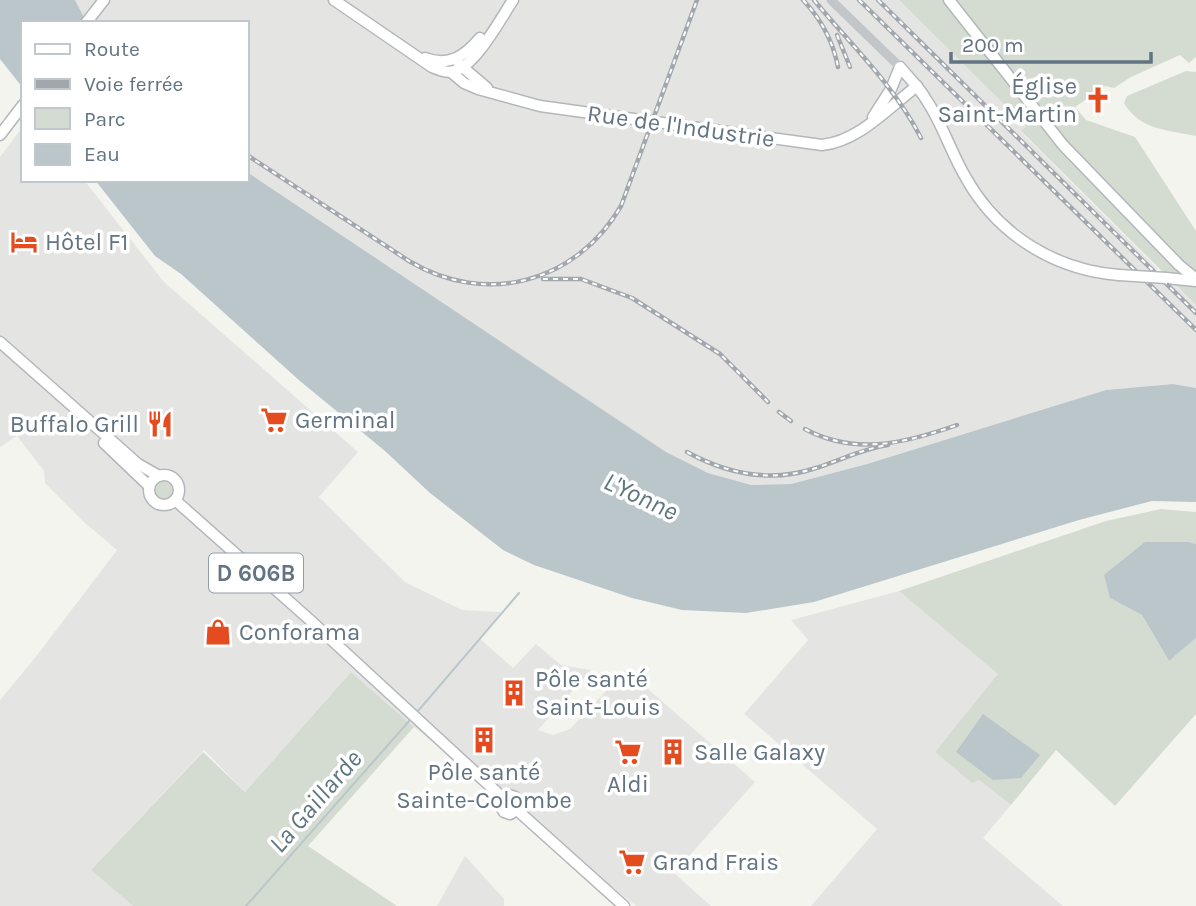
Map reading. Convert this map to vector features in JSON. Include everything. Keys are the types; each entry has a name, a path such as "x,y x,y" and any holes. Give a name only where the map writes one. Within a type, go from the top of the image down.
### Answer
{"main road":[{"path":"334,0 432,67 457,70 492,91"},
{"path":"457,70 474,57 513,0"},
{"path":"457,70 470,49 513,0"},
{"path":"948,0 1063,145 1196,280"},
{"path":"88,21 102,2"},
{"path":"474,57 476,80"},
{"path":"867,125 891,89 900,67 928,102 967,181 988,212 1017,238 1059,262 1099,273 1196,280"},
{"path":"457,70 478,89 492,91"},
{"name":"Rue de l'Industrie","path":"492,91 540,106 822,145 841,142 855,135 917,86"},
{"path":"0,135 21,107"},
{"path":"1160,276 1177,263"},
{"path":"0,342 138,464 159,476 172,477 178,492 175,500 165,505 154,502 149,486 0,351"},
{"path":"149,486 159,476"},
{"name":"D 606B","path":"175,500 503,798 509,795 517,799 517,810 624,906"}],"street":[{"path":"831,0 900,67"}],"shaded area":[{"path":"75,0 899,0 1026,126 1021,132 1158,269 1152,272 1122,270 1172,282 1196,305 1196,388 1172,384 1106,390 867,464 791,484 751,486 708,473 666,452 248,173 248,21 86,21"},
{"path":"21,129 21,182 86,182 164,282 358,452 319,497 405,582 462,610 501,612 480,639 513,668 536,644 561,665 591,670 538,730 553,735 570,729 626,670 755,782 674,873 711,906 636,906 414,727 351,672 245,792 204,750 91,870 133,906 0,906 0,700 117,550 45,483 44,471 17,436 0,447 0,157"},
{"path":"899,591 999,674 935,752 978,779 1011,805 983,838 1063,906 811,906 877,829 744,714 808,640 791,620"},
{"path":"465,856 504,899 504,906 437,906"}],"green space":[{"path":"899,0 1196,0 1196,57 1189,63 1180,55 1131,77 1114,88 1105,86 1075,107 1086,120 1135,137 1196,231 1196,305 1021,131 1026,126"},
{"path":"1186,71 1196,72 1196,136 1146,124 1130,112 1124,103 1127,96"},
{"path":"164,480 171,483 174,490 171,497 164,500 157,497 154,490 157,483"},
{"path":"1161,509 1196,512 1196,544 1145,542 1110,598 1142,615 1169,661 1196,638 1196,714 1115,806 1056,750 1011,805 979,780 972,783 935,752 998,674 899,591 1106,521"},
{"path":"351,672 414,727 308,846 397,906 133,906 91,870 203,752 245,792"}],"water":[{"path":"0,0 75,0 86,21 21,21 21,85 0,59"},
{"name":"L'Yonne","path":"248,173 666,452 708,473 751,485 791,484 867,464 1106,390 1173,384 1196,388 1196,502 1152,501 1079,520 814,602 746,613 682,610 632,598 534,565 503,550 430,493 181,274 155,256 97,182 248,182"},
{"path":"1145,542 1196,544 1196,638 1169,661 1142,615 1110,598 1104,575"},
{"path":"983,714 1040,755 1021,778 993,780 956,752"}],"waterway":[{"name":"La Gaillarde","path":"418,711 519,593"},
{"name":"La Gaillarde","path":"246,906 410,720"}],"railway":[{"path":"248,156 409,261 438,275 468,283 498,284 527,280 580,254 602,232 621,206 697,0"},
{"path":"803,0 825,31 838,67"},
{"path":"814,0 885,83 921,138"},
{"path":"859,0 1196,330"},
{"path":"878,0 1196,313"},
{"path":"837,35 850,67"},
{"path":"543,279 581,279 632,298 720,354 768,402"},
{"path":"779,412 791,421"},
{"path":"805,429 843,442 881,444 919,437 957,425"},
{"path":"687,452 734,471 782,475 799,473 888,445"}],"place":[{"name":"Église Saint-Martin","path":"1098,100"},
{"name":"Hôtel F1","path":"24,242"},
{"name":"Germinal","path":"274,420"},
{"name":"Buffalo Grill","path":"160,424"},
{"name":"Conforama","path":"218,632"},
{"name":"Pôle santé Saint-Louis","path":"514,693"},
{"name":"Pôle santé Sainte-Colombe","path":"484,740"},
{"name":"Aldi","path":"628,752"},
{"name":"Salle Galaxy","path":"673,752"},
{"name":"Grand Frais","path":"632,862"}]}
